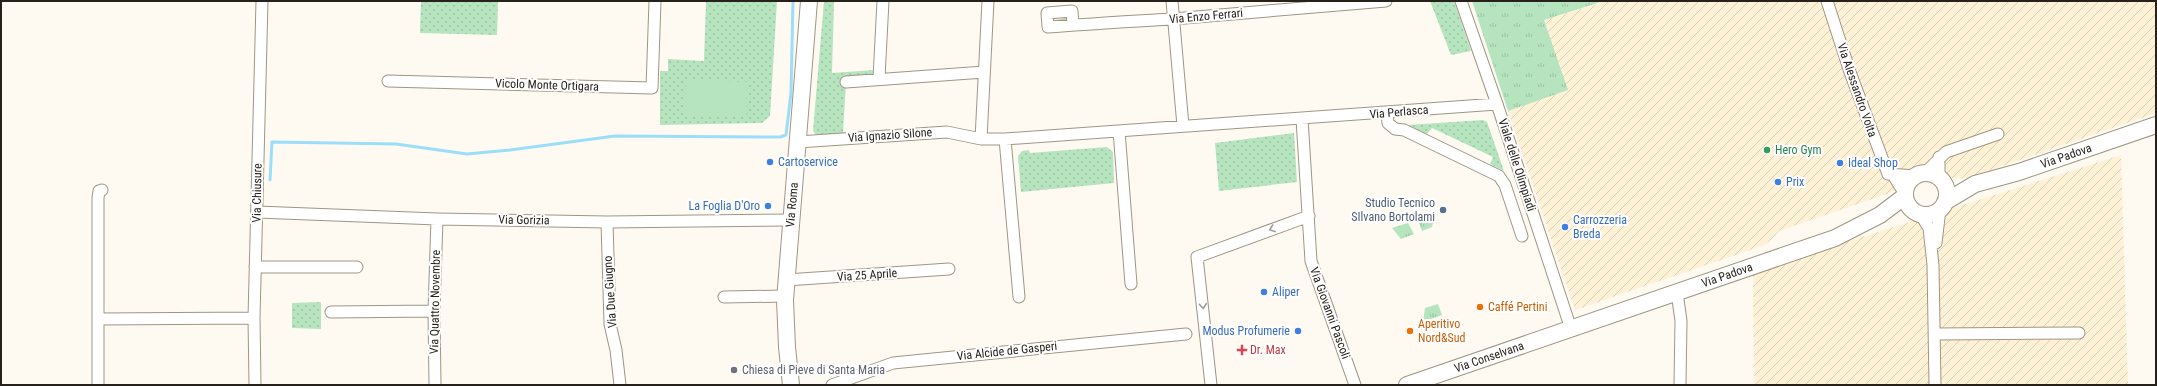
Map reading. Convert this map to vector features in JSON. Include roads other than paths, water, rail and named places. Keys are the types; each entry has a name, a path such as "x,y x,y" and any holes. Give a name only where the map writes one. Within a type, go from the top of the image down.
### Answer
{"main road":[{"name":"Via Roma","path":"791,385 786,347 785,296 809,1"},
{"name":"Via Padova","path":"1943,206 1975,184 2019,172 2156,125"},
{"name":"Via Padova","path":"1930,178 1975,184"},
{"path":"1930,178 1946,189 1943,206 1932,214 1917,213 1907,204 1905,195 1908,184 1930,178"},
{"name":"Via Padova","path":"1571,329 1835,238 1880,215 1905,195"},
{"name":"Via Padova","path":"1880,215 1917,213"},
{"name":"Via Conselvana","path":"1407,385 1571,329"}],"street":[{"name":"Via Chiusure","path":"255,385 254,318 262,1"},
{"name":"Vicolo Monte Ortigara","path":"388,81 652,88 655,1"},
{"path":"879,78 883,1"},
{"path":"981,139 988,1"},
{"path":"1172,1 1183,126"},
{"name":"Via Enzo Ferrari","path":"1073,25 1173,19 1386,1"},
{"name":"Viale delle Olimpiadi","path":"1461,1 1497,104 1571,329"},
{"name":"Via Alessandro Volta","path":"1827,1 1881,158 1888,174 1893,175 1905,195"},
{"path":"846,82 879,78 984,72"},
{"name":"Via Perlasca","path":"981,139 1005,139 1302,119 1497,104"},
{"path":"1393,112 1388,123 1395,129 1404,130 1499,176 1505,185 1522,236"},
{"path":"1211,385 1197,257 1309,216 1302,119"},
{"path":"1119,131 1131,284"},
{"name":"Via Ignazio Silone","path":"798,142 947,132 981,139"},
{"path":"1893,175 1930,178 1939,157 1946,152 1998,134"},
{"path":"1005,139 1019,297"},
{"path":"98,385 98,198 99,191 102,190"},
{"path":"1933,266 1943,206"},
{"name":"Via Gorizia","path":"257,212 437,219 606,222 791,220"},
{"path":"1917,213 1929,228 1933,266 1935,385"},
{"name":"Via Giovanni Pascoli","path":"1309,216 1311,261 1355,385"},
{"name":"Via Quattro Novembre","path":"435,385 434,311 437,219"},
{"name":"Via Due Giugno","path":"606,222 610,324 616,350 620,385"},
{"path":"255,267 357,267"},
{"name":"Via 25 Aprile","path":"786,280 949,269"},
{"path":"1678,292 1681,321 1680,385"},
{"path":"724,297 785,296"},
{"path":"331,312 434,311"},
{"path":"99,319 254,318"},
{"path":"1935,334 2079,333"},
{"name":"Via Alcide de Gasperi","path":"832,385 893,363 1186,334"}],"waterway":[{"path":"270,180 272,142 396,144 467,154 510,150 615,136 780,137 786,135 791,93 793,1"}],"place":[{"name":"Hero Gym","path":"1767,150"},
{"name":"Cartoservice","path":"770,162"},
{"name":"Ideal Shop","path":"1840,163"},
{"name":"Prix","path":"1778,182"},
{"name":"La Foglia D'Oro","path":"768,206"},
{"name":"Studio Tecnico SIlvano Bortolami","path":"1443,210"},
{"name":"Carrozzeria Breda","path":"1565,227"},
{"name":"Aliper","path":"1264,292"},
{"name":"Caffé Pertini","path":"1480,307"},
{"name":"Modus Profumerie","path":"1298,331"},
{"name":"Aperitivo Nord&Sud","path":"1410,331"},
{"name":"Dr. Max","path":"1242,350"},
{"name":"Chiesa di Pieve di Santa Maria","path":"734,370"}]}
